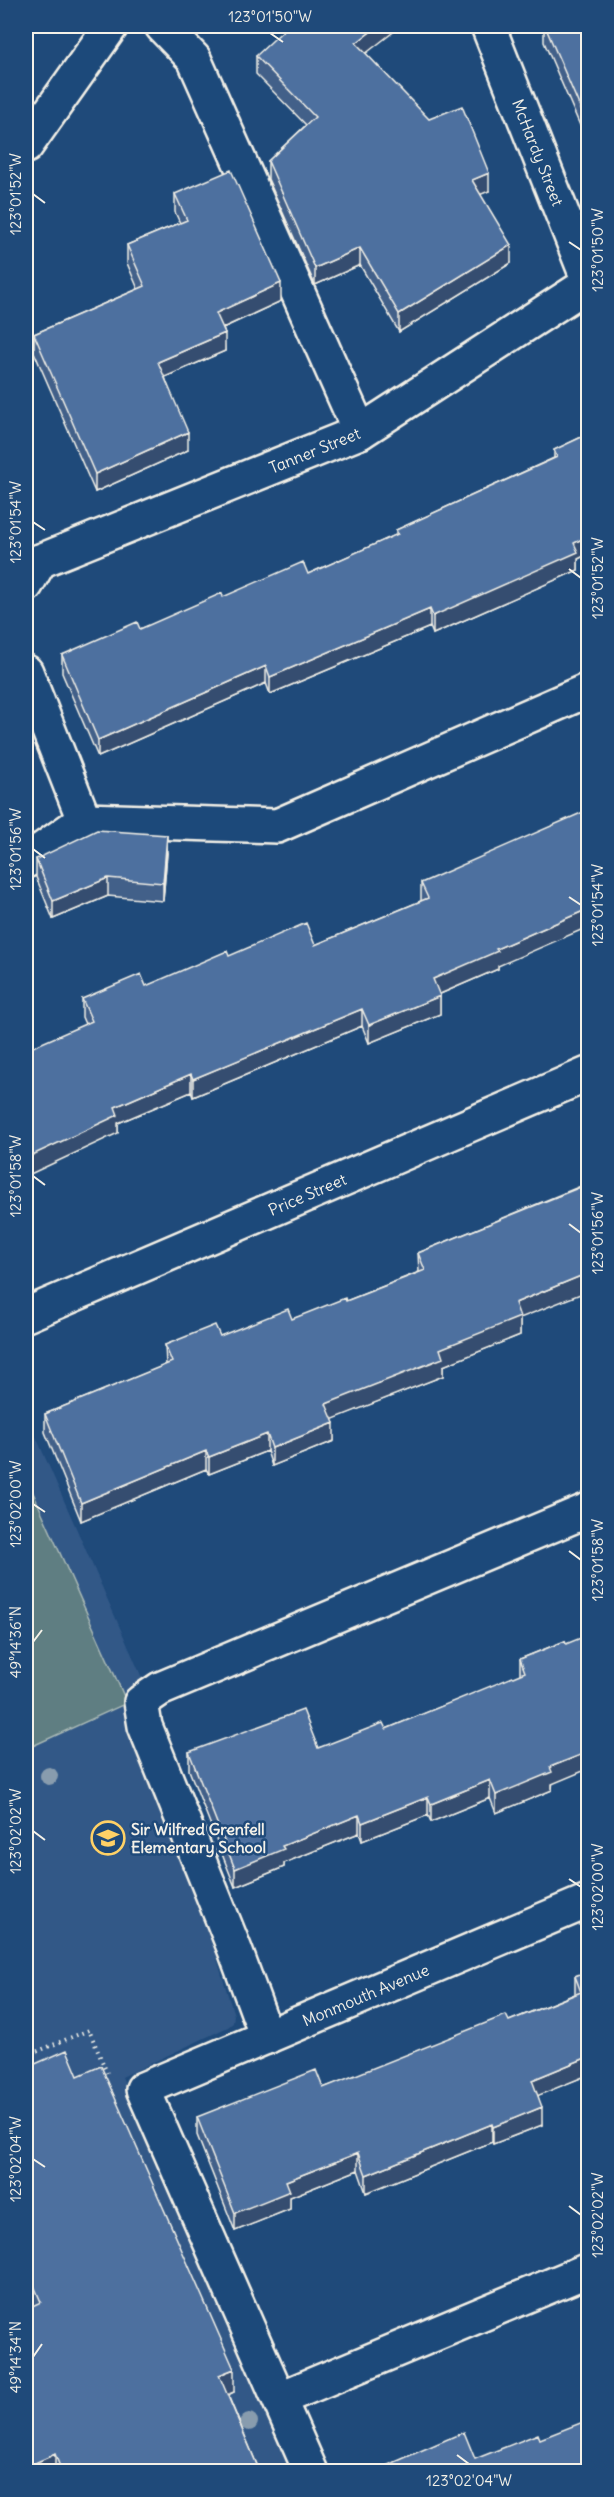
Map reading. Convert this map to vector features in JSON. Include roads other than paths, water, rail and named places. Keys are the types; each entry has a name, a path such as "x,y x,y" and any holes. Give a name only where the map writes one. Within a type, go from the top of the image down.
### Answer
{"street":[{"path":"26,146 111,26"},
{"path":"162,26 194,58 360,432"},
{"name":"McHardy Street","path":"488,26 588,279"},
{"name":"Tanner Street","path":"30,562 360,432 588,284"},
{"path":"26,672 84,820"},
{"path":"26,861 84,820 277,826 588,690"},
{"name":"Price Street","path":"26,1315 588,1074"},
{"path":"267,2037 235,1950 145,1726 141,1702 160,1689 588,1510"},
{"name":"Monmouth Avenue","path":"281,2398 143,2089 588,1901"},
{"path":"311,2472 281,2398 588,2270"}],"place":[{"name":"Sir Wilfred Grenfell Elementary School","path":"108,1838"}]}
